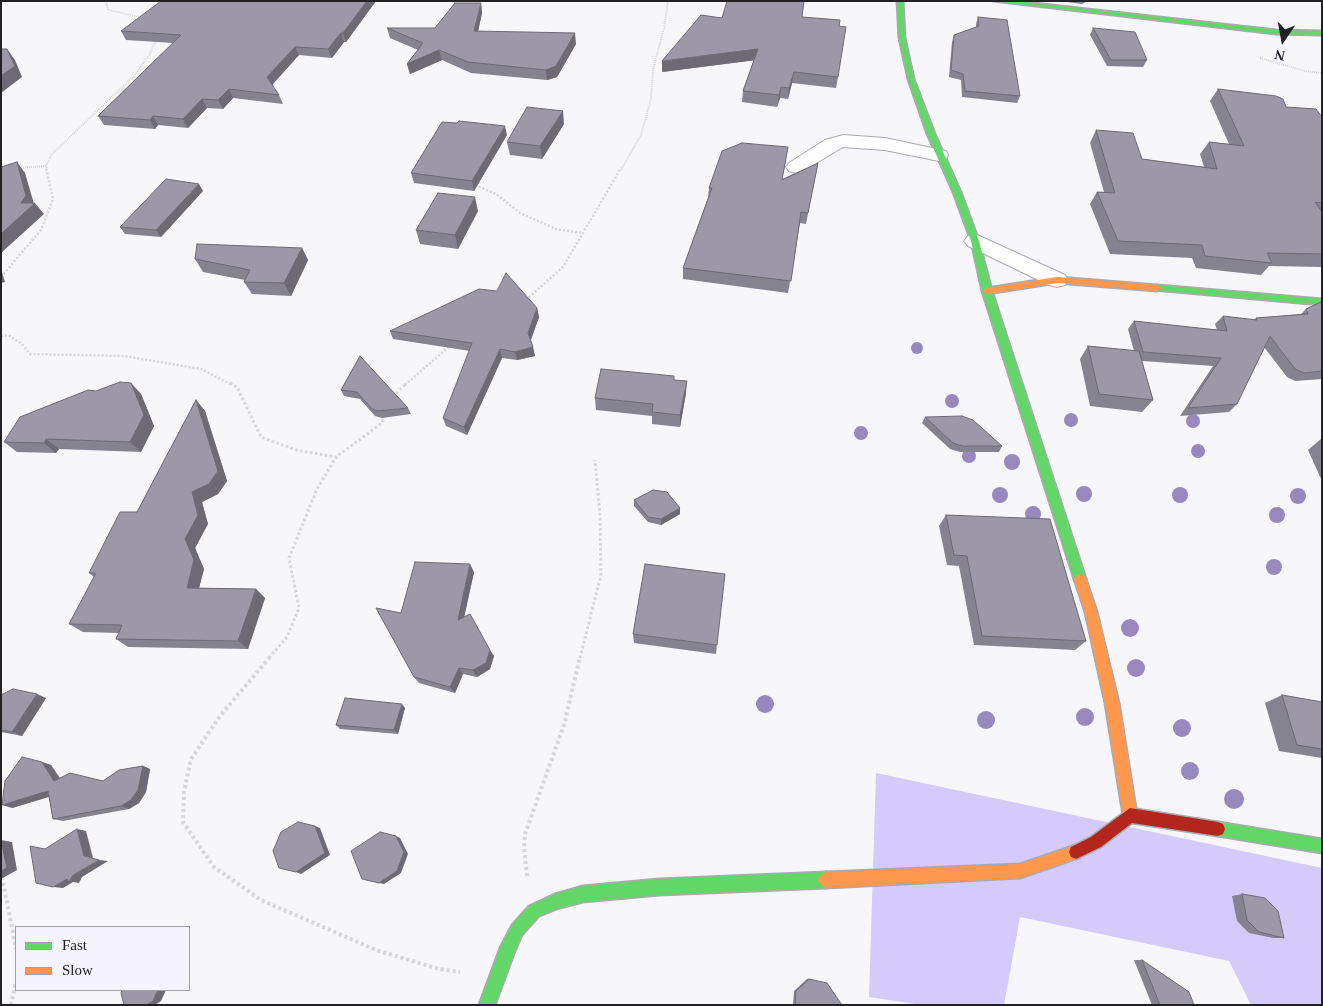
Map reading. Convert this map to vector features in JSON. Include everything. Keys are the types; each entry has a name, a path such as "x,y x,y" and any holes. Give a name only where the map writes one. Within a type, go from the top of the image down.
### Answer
{"street":[{"path":"900,1 902,38 911,79 939,155 957,192 975,241 988,291 1091,612 1112,703 1130,815"},
{"path":"996,1 1276,32 1322,33"},
{"path":"796,167 832,144 843,141 876,143 939,155"},
{"path":"975,241 1057,280"},
{"path":"988,291 1057,280 1322,302"},
{"path":"487,1005 496,978 517,930 534,911 555,902 583,894 659,888 1020,871 1068,856 1096,842 1130,815 1322,846"}],"path":[{"path":"106,1 108,10 132,14 150,20"},
{"path":"520,306 563,268 641,135 650,99 653,70 664,28 668,1"},
{"path":"1,277 41,230 53,199 46,166 51,155 135,75 149,55 158,36"},
{"path":"1260,58 1304,71 1322,73"},
{"path":"11,168 46,166"},
{"path":"467,183 496,194 520,213 556,229 582,233"},
{"path":"1,336 8,335 22,344 30,354 124,356 201,369 237,387 261,437 296,450 336,457"},
{"path":"453,343 398,391 382,423 336,457 317,489 289,558 299,608 287,637 220,716 191,759 184,791 183,822 214,867 261,900 376,950 439,969 496,978"},
{"path":"534,911 525,862 525,834 564,725 601,575 600,514 595,460"},
{"path":"1,871 15,944"},
{"path":"11,1005 15,987"}],"shaded area":[{"path":"876,773 1322,868 1322,1005 1251,1005 1229,961 1020,917 1004,1005 921,1005 869,997"}],"building":[{"path":"161,1 367,1 343,33 328,49 295,47 267,77 279,95 229,89 218,100 202,99 183,119 153,116 150,120 98,116 181,35 121,31"},
{"path":"727,1 804,1 802,17 840,20 839,26 846,27 838,77 794,72 789,88 781,87 779,95 743,91 758,49 662,61 701,15 722,18"},
{"path":"455,3 481,3 474,31 575,33 556,66 546,70 468,62 439,50 407,64 423,43 387,28 435,28"},
{"path":"978,17 1007,20 1020,96 965,91 963,74 951,70 954,35 979,26"},
{"path":"1093,28 1135,32 1147,60 1111,60"},
{"path":"1,49 7,49 15,66 1,76"},
{"path":"1218,89 1276,96 1283,99 1286,107 1316,109 1322,117 1322,203 1315,202 1322,212 1322,254 1267,253 1272,263 1205,256 1202,245 1118,241 1097,192 1115,193 1096,130 1133,133 1142,159 1217,169 1209,142 1244,146"},
{"path":"527,107 563,111 540,146 507,142"},
{"path":"459,121 505,126 472,181 411,173 442,122 457,123"},
{"path":"742,143 788,147 782,180 818,163 808,213 801,212 791,281 683,268 712,188 709,188 722,151"},
{"path":"17,162 26,196 21,203 35,203 1,234 1,167"},
{"path":"166,179 199,184 156,230 120,227"},
{"path":"438,193 475,197 455,235 416,230"},
{"path":"197,244 302,248 284,283 244,282 250,270 195,259"},
{"path":"506,273 537,308 528,333 533,347 515,352 500,349 464,427 443,418 472,343 390,331 479,289 497,291"},
{"path":"1321,302 1322,371 1304,373 1295,369 1270,336 1237,404 1188,408 1221,358 1143,352 1134,321 1227,331 1223,316 1257,320 1256,318 1308,314 1306,309"},
{"path":"1088,346 1139,351 1153,400 1099,394"},
{"path":"360,356 408,408 378,411 372,409 357,392 341,390"},
{"path":"601,369 674,376 674,380 687,381 680,415 652,412 653,404 595,398"},
{"path":"120,382 131,383 144,415 130,442 46,439 44,443 4,442 20,417 88,390 96,391"},
{"path":"196,400 218,471 209,484 192,492 198,515 185,539 194,560 187,588 256,589 238,641 116,639 122,625 69,624 96,573 89,573 120,512 137,512"},
{"path":"962,416 973,420 1002,446 963,446 953,443 925,417"},
{"path":"653,490 667,492 680,508 661,519 648,517 634,500"},
{"path":"946,515 1050,519 1086,641 982,636 967,556 954,555"},
{"path":"415,562 470,564 458,620 470,614 490,650 486,663 473,670 459,668 450,687 414,677 376,608 401,613"},
{"path":"645,564 725,574 717,645 633,634"},
{"path":"13,689 37,694 12,732 1,730 1,695"},
{"path":"1282,695 1322,702 1322,749 1297,745"},
{"path":"345,698 402,704 394,730 336,725"},
{"path":"22,757 42,762 54,781 70,773 103,781 119,770 143,766 138,790 131,800 121,806 53,819 48,791 2,805 5,781"},
{"path":"298,822 315,826 325,853 296,872 279,868 273,851 281,832"},
{"path":"77,829 84,856 99,860 73,875 69,882 67,879 53,887 36,883 30,846 45,849"},
{"path":"380,832 396,836 404,852 397,871 379,883 362,879 351,851"},
{"path":"1,840 7,868 1,871"},
{"path":"1242,894 1265,898 1278,911 1284,938 1259,932 1247,920"},
{"path":"1142,960 1189,992 1194,1005 1160,1005"},
{"path":"809,979 827,983 842,1005 795,1005 796,991"},
{"path":"122,991 158,991 153,1001 147,1005 124,1005"}],"traffic: fast":[{"path":"900,1 902,38 911,79 931,134 957,192 975,241 987,291 1080,579"},
{"path":"996,1 1276,32 1322,33"},
{"path":"1157,288 1322,302"},
{"path":"1218,829 1322,846"},
{"path":"487,1005 508,948 517,930 534,911 555,902 583,894 659,887 826,880"}],"traffic: slow":[{"path":"987,291 1057,280 1157,288"},
{"path":"1080,579 1091,612 1112,703 1130,815"},
{"path":"826,880 1020,871 1076,852"}],"traffic: jam":[{"path":"1076,852 1096,842 1130,815 1218,829"}]}
